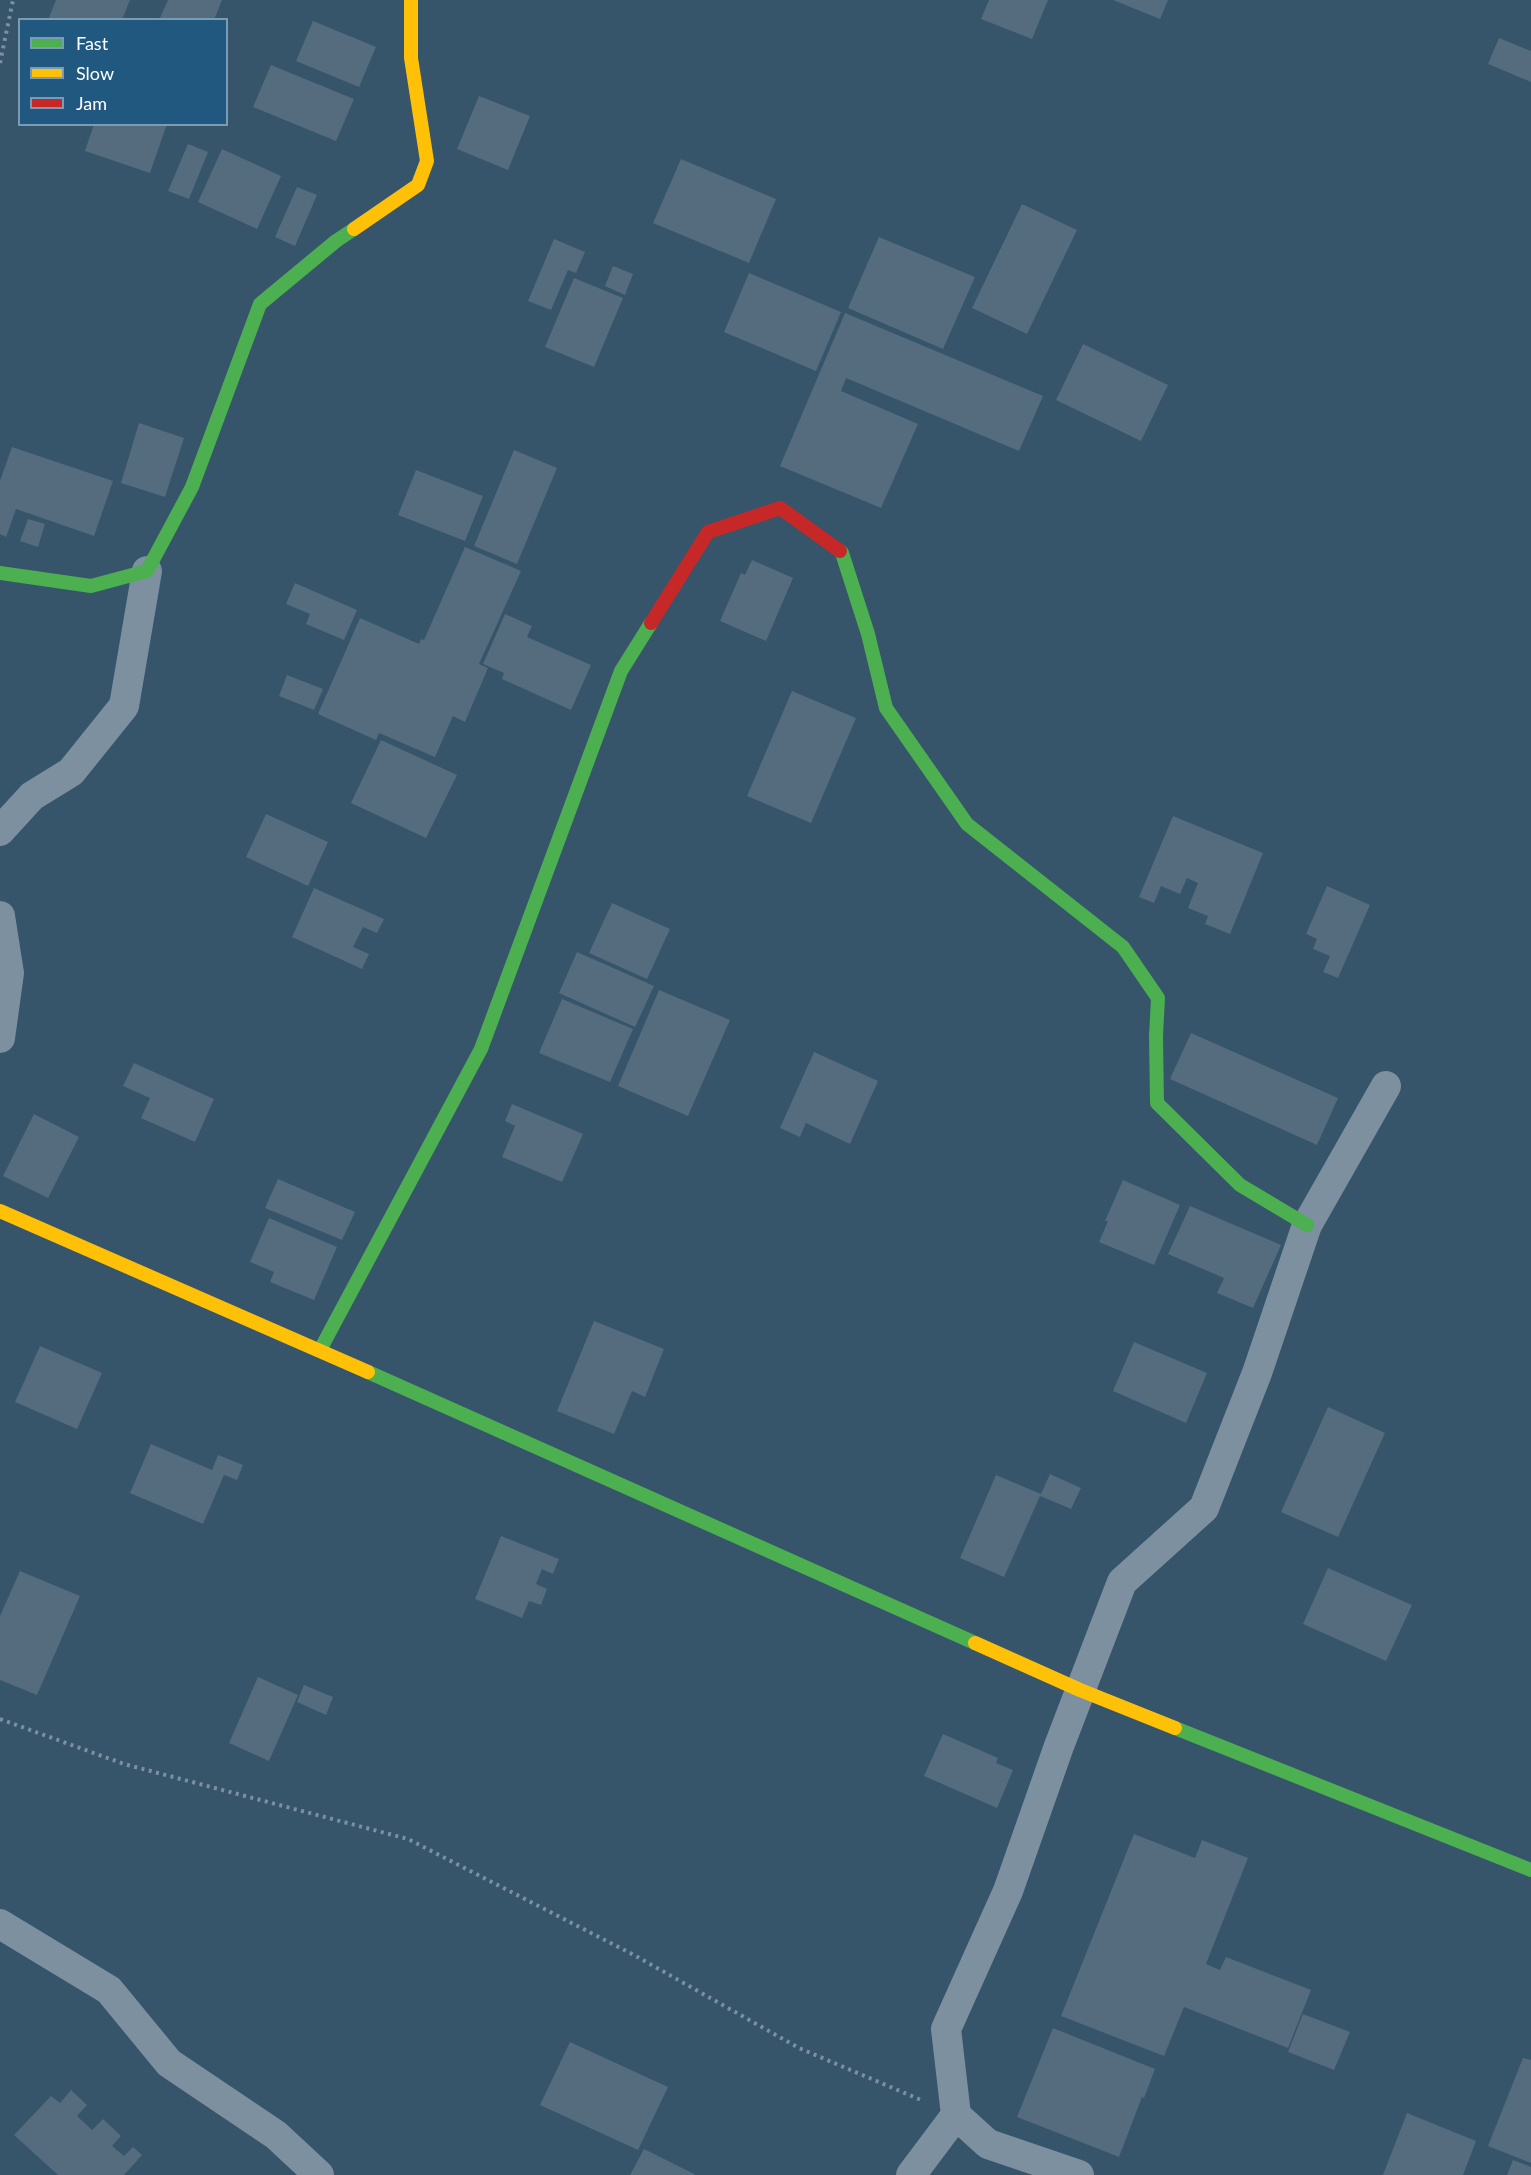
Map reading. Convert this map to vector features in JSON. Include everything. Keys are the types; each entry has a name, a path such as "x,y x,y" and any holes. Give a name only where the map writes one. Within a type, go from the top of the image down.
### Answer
{"street":[{"path":"0,831 32,796 71,772 124,706 147,571 192,487 260,304 336,241 418,185 427,161 411,58 411,0"},
{"path":"320,1350 481,1049 621,671 708,532 780,508 842,553 868,634 886,708 967,824 1123,947 1158,998 1157,1103 1240,1185 1307,1225"},
{"path":"0,573 91,585 147,571"},
{"path":"0,916 9,973 0,1038"},
{"path":"1079,2175 988,2144 956,2115 946,2029 1008,1891 1080,1690 1122,1582 1203,1508 1257,1373 1307,1225 1386,1086"},
{"path":"0,1211 320,1350 1080,1690 1531,1870"},
{"path":"0,1924 109,1990 169,2063 276,2135 319,2175"},
{"path":"911,2175 956,2115"}],"path":[{"path":"0,63 13,0"},
{"path":"0,1719 124,1764 408,1839 634,1955 799,2048 956,2115"}],"building":[{"path":"56,0 130,0 123,18 49,18"},
{"path":"168,0 222,0 215,18 160,18"},
{"path":"989,0 1048,0 1032,39 981,19"},
{"path":"1113,0 1168,0 1160,19"},
{"path":"313,21 376,47 359,87 296,61"},
{"path":"1499,38 1531,51 1531,82 1488,64"},
{"path":"271,65 354,99 336,141 253,107"},
{"path":"479,96 530,116 508,170 457,149"},
{"path":"93,126 166,126 150,173 85,151"},
{"path":"188,144 208,152 189,199 168,191"},
{"path":"222,149 281,176 257,229 198,202"},
{"path":"681,159 776,199 749,263 653,223"},
{"path":"297,187 317,195 295,246 275,237"},
{"path":"1022,204 1077,230 1027,334 972,308"},
{"path":"879,237 975,277 943,349 848,308"},
{"path":"554,239 585,252 576,273 568,270 551,310 528,301"},
{"path":"613,266 633,274 625,295 605,286"},
{"path":"749,273 841,312 816,371 724,332"},
{"path":"574,278 623,298 594,367 545,347"},
{"path":"845,313 1043,396 1019,451 846,378 841,391 918,424 881,508 780,466"},
{"path":"1083,344 1168,385 1141,441 1056,400"},
{"path":"139,423 184,438 165,497 121,483"},
{"path":"12,447 113,481 94,536 16,509 6,537 0,534 0,481"},
{"path":"514,450 557,468 517,564 474,546"},
{"path":"416,470 483,496 465,541 398,515"},
{"path":"28,519 45,524 38,547 20,541"},
{"path":"465,547 521,571 479,664 488,668 465,722 453,716 435,757 379,733 376,740 318,714 360,618 419,644 421,639 424,640"},
{"path":"752,560 793,578 766,641 720,621 741,573 745,575"},
{"path":"295,583 357,610 344,640 306,624 310,614 286,604"},
{"path":"505,614 532,626 527,637 591,665 571,710 502,679 504,673 483,664"},
{"path":"287,675 323,689 314,710 279,696"},
{"path":"792,691 856,718 811,823 747,796"},
{"path":"381,740 457,775 426,838 351,803"},
{"path":"266,814 328,842 308,886 246,857"},
{"path":"1173,816 1263,853 1230,934 1205,924 1208,916 1188,908 1198,883 1187,878 1180,894 1161,886 1154,903 1139,897"},
{"path":"1327,886 1370,905 1338,978 1323,972 1330,956 1313,949 1317,939 1306,934"},
{"path":"314,888 384,919 377,933 363,927 353,947 369,954 362,969 292,937"},
{"path":"612,903 670,929 647,979 589,953"},
{"path":"577,952 654,986 635,1027 559,993"},
{"path":"659,990 730,1020 688,1116 618,1086"},
{"path":"562,999 633,1029 610,1082 539,1053"},
{"path":"1191,1033 1338,1098 1317,1145 1170,1079"},
{"path":"814,1052 878,1081 850,1144 806,1123 800,1137 780,1128"},
{"path":"134,1063 214,1099 195,1142 141,1118 150,1098 123,1086"},
{"path":"512,1104 583,1134 562,1182 502,1157 515,1126 505,1121"},
{"path":"34,1114 79,1137 48,1198 3,1176"},
{"path":"278,1179 355,1212 342,1240 265,1208"},
{"path":"1123,1180 1180,1205 1154,1265 1099,1242 1108,1221 1105,1221"},
{"path":"1190,1206 1281,1245 1253,1308 1217,1293 1224,1278 1168,1254"},
{"path":"269,1218 337,1247 314,1300 270,1282 274,1272 250,1262"},
{"path":"594,1321 664,1349 645,1397 632,1391 614,1434 557,1411"},
{"path":"1134,1342 1207,1373 1186,1423 1113,1391"},
{"path":"40,1346 102,1373 77,1429 15,1402"},
{"path":"1328,1407 1385,1433 1338,1537 1281,1512"},
{"path":"151,1444 212,1470 218,1455 243,1465 237,1480 224,1475 203,1524 130,1493"},
{"path":"1050,1474 1081,1488 1071,1509 1040,1496 1004,1577 960,1558 996,1475 1041,1494"},
{"path":"501,1536 559,1559 553,1574 542,1569 536,1584 547,1589 541,1605 529,1601 522,1618 475,1599"},
{"path":"1328,1568 1412,1605 1386,1661 1303,1624"},
{"path":"20,1571 80,1596 37,1695 0,1680 0,1616"},
{"path":"258,1677 298,1695 269,1761 229,1743"},
{"path":"304,1685 333,1697 326,1715 297,1702"},
{"path":"943,1734 998,1758 996,1763 1013,1770 997,1808 924,1776"},
{"path":"1134,1834 1195,1858 1202,1840 1248,1858 1206,1964 1220,1970 1226,1957 1311,1990 1288,2048 1184,2007 1164,2056 1061,2016"},
{"path":"1303,2014 1350,2032 1334,2070 1288,2052"},
{"path":"1053,2028 1155,2069 1119,2157 1017,2117"},
{"path":"570,2042 668,2087 638,2150 540,2105"},
{"path":"1523,2058 1531,2060 1531,2163 1488,2146"},
{"path":"71,2090 87,2105 77,2116 92,2130 103,2119 121,2136 112,2146 124,2156 133,2147 142,2155 124,2175 58,2175 14,2135 51,2096 60,2103"},
{"path":"1407,2113 1476,2141 1463,2175 1383,2175"},
{"path":"644,2149 696,2175 630,2175"},
{"path":"1513,2160 1531,2167 1531,2175 1507,2175"}],"traffic: fast":[{"path":"0,573 91,586 147,571 192,487 260,304 336,241 354,229"},
{"path":"840,551 868,634 886,708 967,824 1123,947 1158,998 1157,1103 1240,1185 1307,1225"},
{"path":"320,1350 481,1049 621,671 651,623"},
{"path":"368,1372 975,1643"},
{"path":"1175,1728 1531,1870"}],"traffic: slow":[{"path":"354,229 418,185 427,161 411,58 411,0"},
{"path":"0,1211 368,1372"},
{"path":"975,1643 1080,1690 1175,1728"}],"traffic: jam":[{"path":"651,623 708,532 780,508 840,551"}]}
